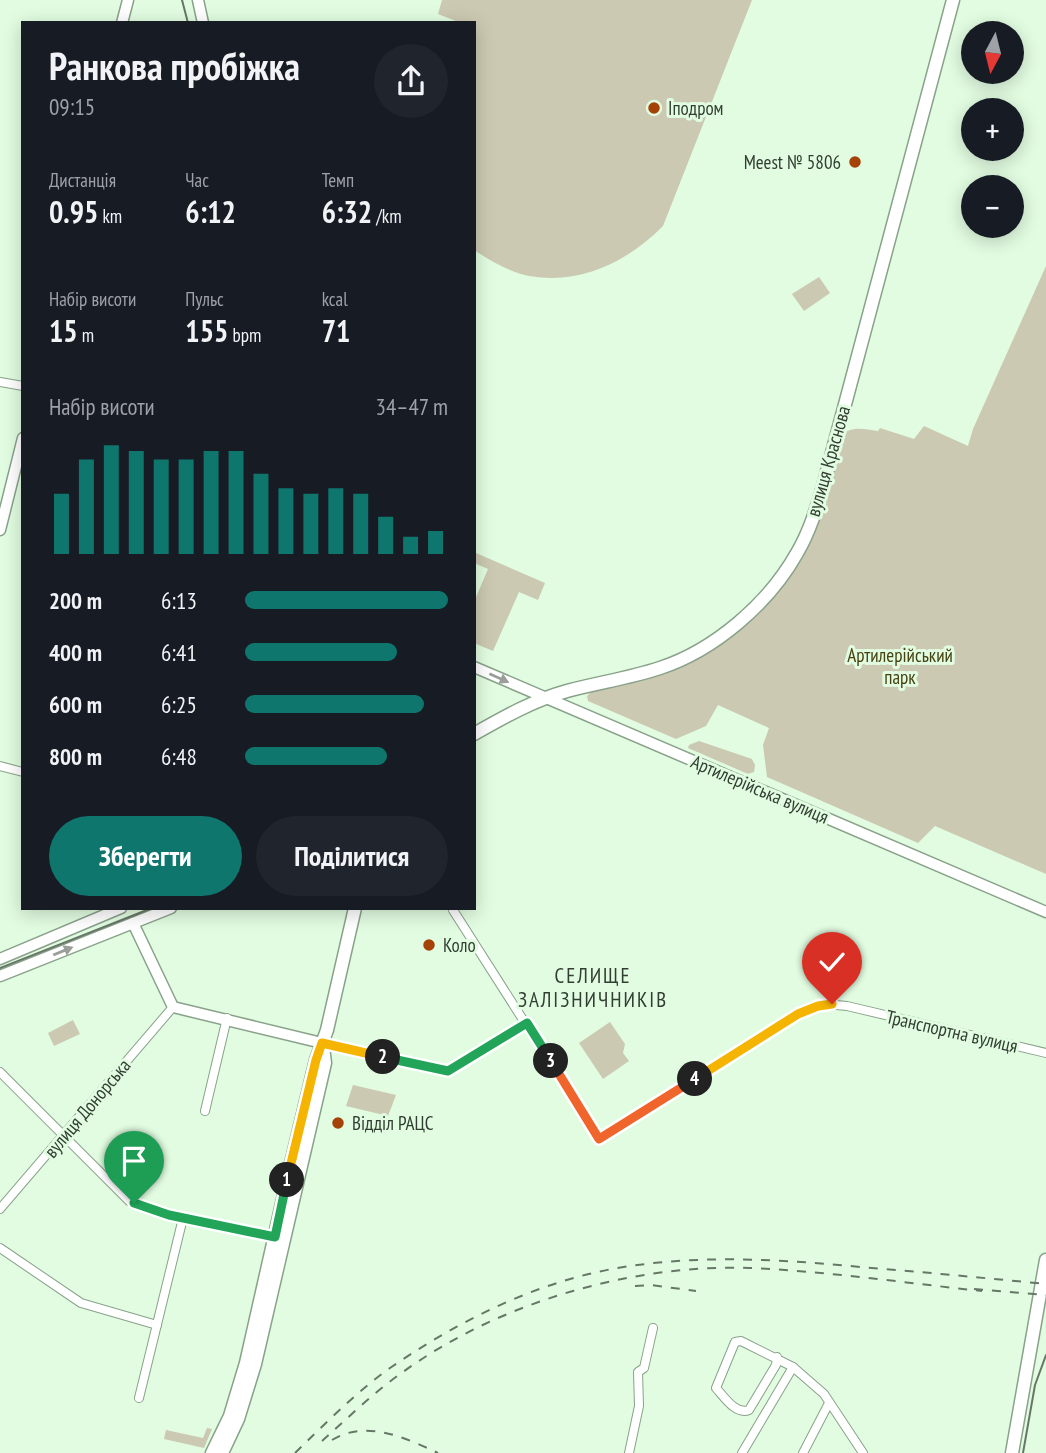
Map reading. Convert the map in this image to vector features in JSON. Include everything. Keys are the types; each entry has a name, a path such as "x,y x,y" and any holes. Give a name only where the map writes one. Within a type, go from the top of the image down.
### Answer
{"main road":[{"name":"вулиця Краснова","path":"476,733 546,698 659,668 685,658 723,633 761,601 797,554 821,493 953,0"},
{"path":"212,1453 230,1416 246,1363 316,1060 327,1030 355,910"},
{"path":"222,1453 238,1419 255,1364 325,1063 322,1043"},
{"path":"1012,1453 1046,1260"}],"street":[{"path":"198,0 203,21"},
{"path":"123,21 129,3"},
{"path":"0,382 21,386"},
{"path":"0,530 21,446"},
{"name":"Артилерійська вулиця","path":"476,668 1046,912"},
{"path":"0,766 21,771"},
{"path":"0,959 116,910"},
{"path":"0,976 166,910"},
{"path":"133,922 173,1007 448,1071 527,1023 453,910"},
{"name":"Транспортна вулиця","path":"527,1023 599,1139 798,1014 818,1006 847,1006 1046,1053"},
{"name":"вулиця Донорська","path":"0,1209 173,1007"},
{"path":"205,1111 227,1018"},
{"path":"0,1072 130,1201 183,1218 275,1237"},
{"path":"139,1398 183,1218"},
{"path":"0,1248 81,1303 157,1325"},
{"path":"629,1453 639,1406 638,1371 644,1368 653,1328"},
{"path":"777,1357 769,1376 746,1412 739,1411 716,1388 737,1341 777,1357 824,1394 863,1453"},
{"path":"742,1453 793,1367"},
{"path":"803,1453 829,1403"}],"green space":[{"path":"442,0 752,0 663,226 634,250 602,268 585,274 548,278 529,276 500,266 476,251 476,21 456,21 438,14"},
{"name":"Артилерійський парк","path":"1046,266 1046,874 935,826 918,843 767,777 763,745 769,728 718,705 706,726 676,739 588,701 587,696 591,692 646,679 693,660 787,574 839,437 844,433 857,429 878,431 880,428 914,439 924,426 968,446 973,429"},
{"path":"819,277 830,293 804,311 792,294"},
{"path":"476,553 545,583 538,600 519,592 493,651 476,644 476,597 488,569 476,564"},
{"path":"699,741 752,759 754,772 748,774 688,748"},
{"path":"73,1020 80,1034 54,1046 48,1033"},
{"path":"610,1022 625,1044 623,1053 629,1061 603,1079 579,1043"},
{"path":"353,1085 396,1095 388,1116 346,1106"},
{"path":"207,1428 212,1429 204,1448 164,1439 166,1430 203,1438"}],"tram line":[{"path":"182,0 187,21"},
{"path":"0,968 147,910"},
{"path":"1023,1453 1035,1385 1046,1355"}],"railway":[{"path":"295,1453 365,1388 390,1368 442,1335 524,1295 553,1284 612,1269 674,1261 767,1260 1046,1284"},
{"path":"322,1441 382,1388 440,1348 523,1308 613,1281 704,1268 749,1268 836,1274 982,1291"},
{"path":"635,1286 651,1285 696,1291"},
{"path":"974,1289 1046,1295"},
{"path":"332,1440 358,1431 372,1431 399,1437 438,1453"}],"place":[{"name":"Іподром","path":"654,108"},
{"name":"Meest № 5806","path":"855,162"},
{"name":"Коло","path":"429,945"},
{"name":"Відділ РАЦС","path":"338,1123"}],"district":[{"name":"СЕЛИЩЕ ЗАЛІЗНИЧНИКІВ","path":"593,988"}],"route":[{"path":"134,1203 169,1215 275,1237 322,1043 448,1071 527,1023 599,1139 798,1014 832,1004"}]}
